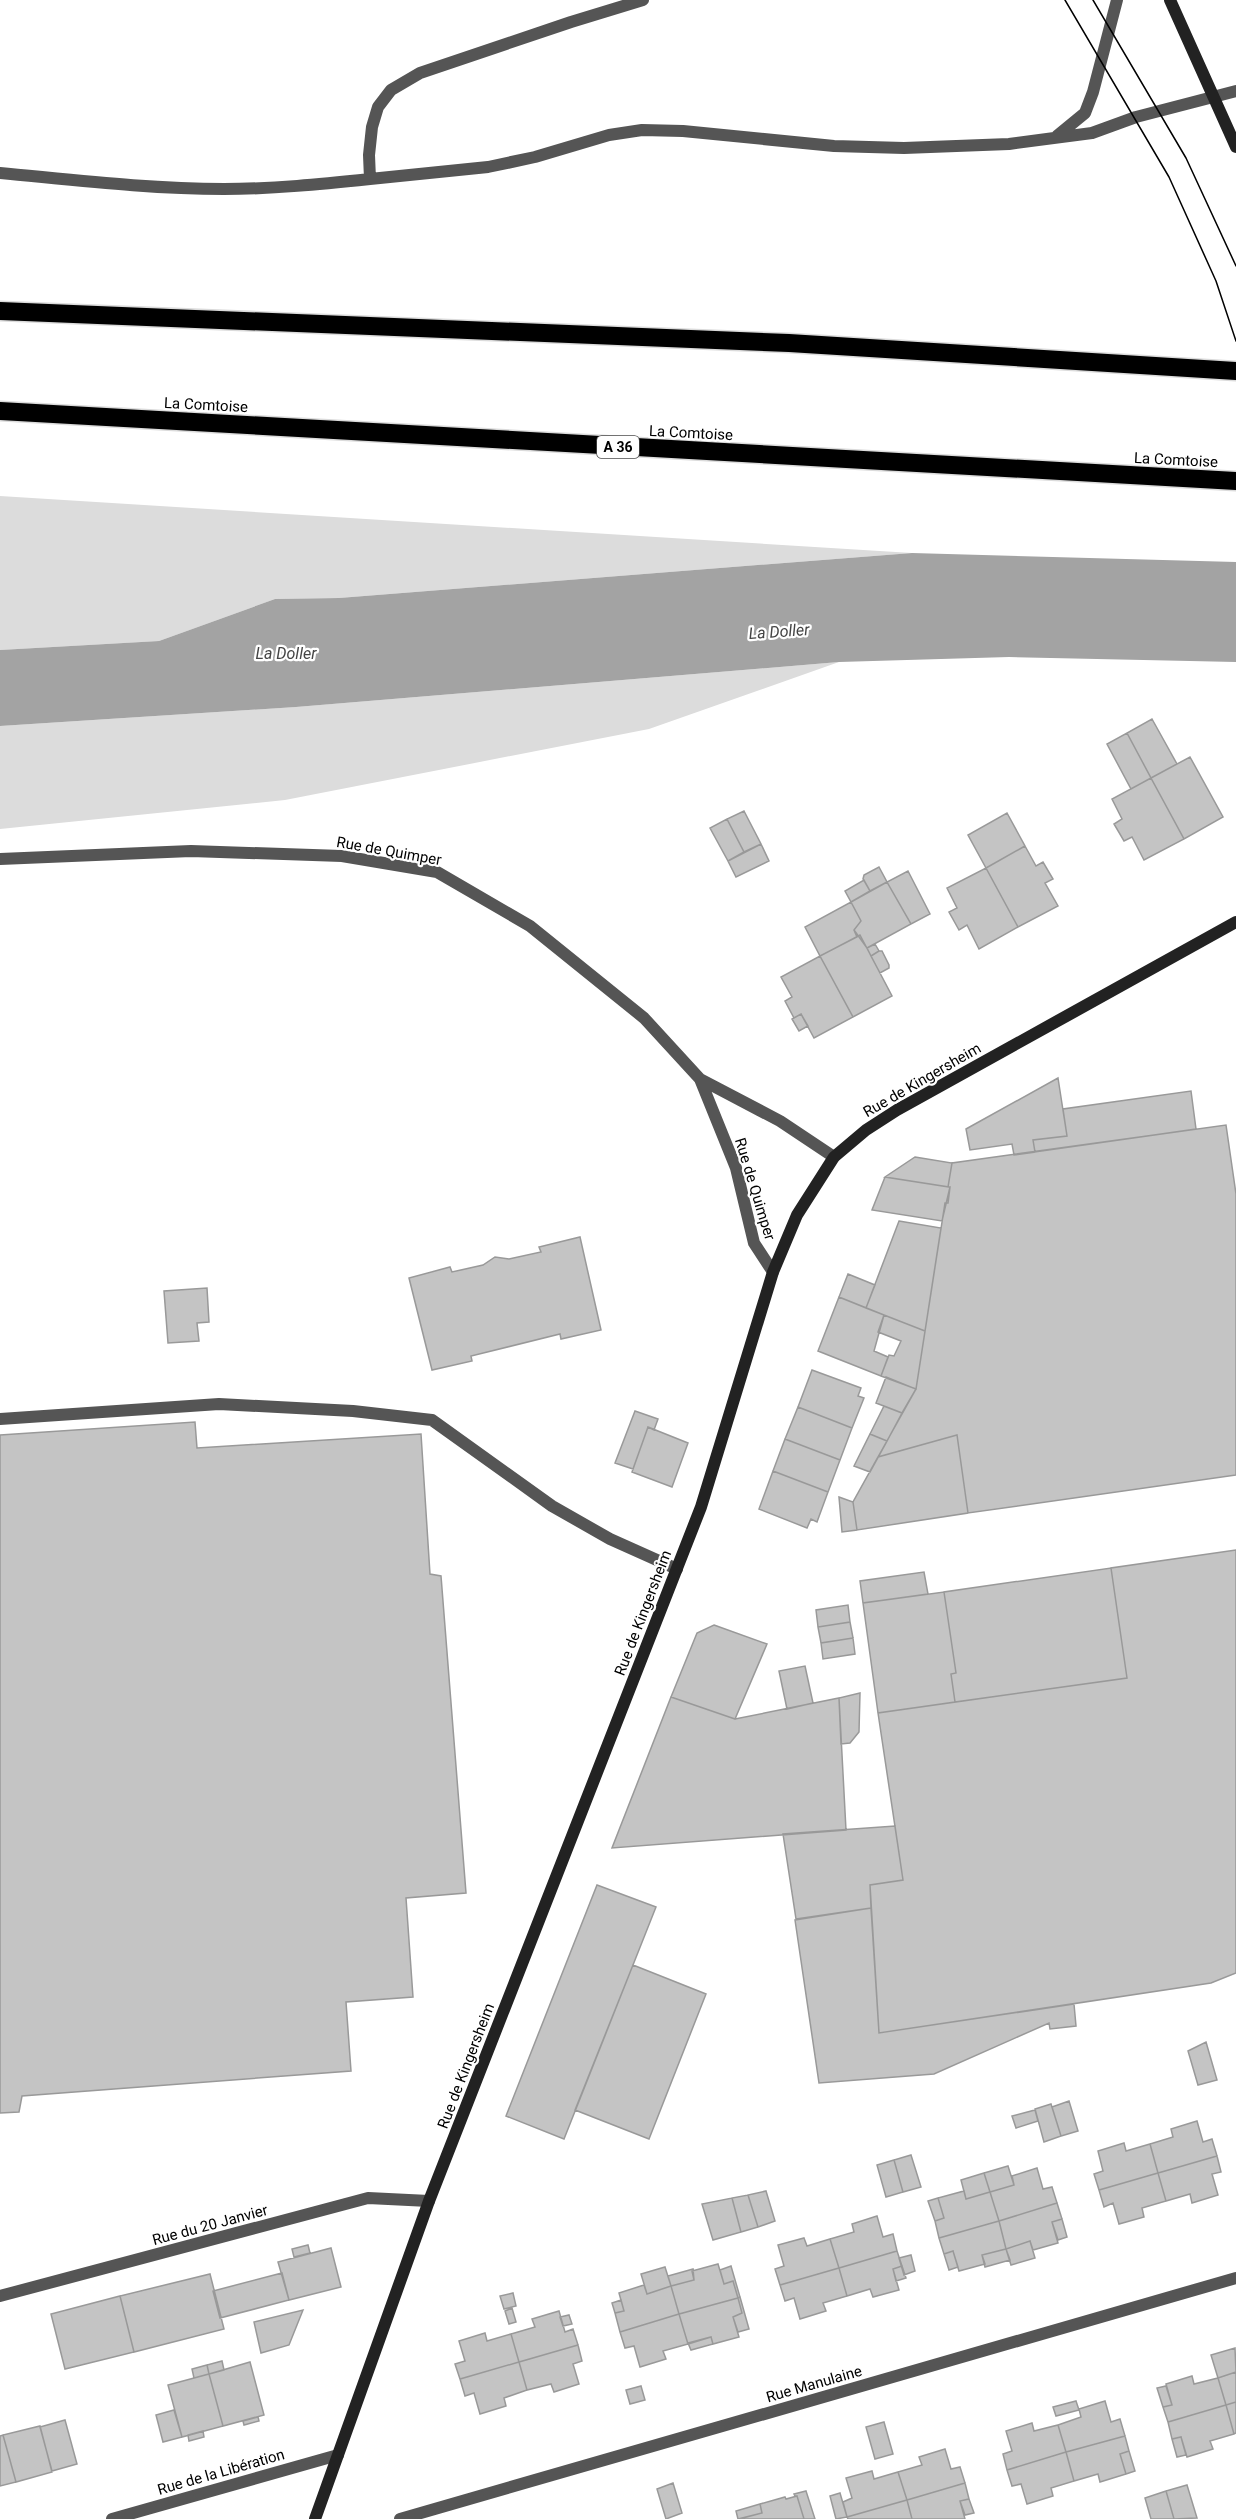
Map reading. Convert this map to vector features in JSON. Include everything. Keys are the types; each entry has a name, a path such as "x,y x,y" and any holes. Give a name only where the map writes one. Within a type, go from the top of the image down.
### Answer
{"highway":[{"path":"0,311 789,343 1236,371"},
{"name":"La Comtoise","path":"0,411 1236,481"}],"main road":[{"path":"1170,0 1236,147"},
{"name":"Rue de Kingersheim","path":"315,2519 429,2201 701,1507 773,1272 797,1215 834,1157 866,1130 897,1110 1236,921"}],"street":[{"path":"370,179 369,155 372,127 378,106 392,90 420,73 643,0"},
{"path":"1056,137 1085,113 1093,92 1117,0"},
{"path":"0,173 136,186 225,189 289,187 488,166 535,157 609,135 642,130 682,130 834,146 904,148 1009,144 1092,134 1136,117 1236,91"},
{"name":"Rue de Quimper","path":"0,858 215,852 342,856 437,872 530,926 644,1018 700,1079 780,1120 834,1157"},
{"name":"Rue de Quimper","path":"700,1079 736,1168 754,1244 773,1272"},
{"path":"0,1419 219,1404 352,1411 432,1420 552,1506 610,1539 677,1569"},
{"name":"Rue du 20 Janvier","path":"0,2296 368,2198 429,2201"},
{"name":"Rue Manulaine","path":"400,2519 1236,2278"},
{"name":"Rue de la Libération","path":"112,2519 338,2455"}],"shaded area":[{"path":"0,496 912,553 339,598 275,599 159,641 0,650"},
{"path":"839,662 649,729 285,800 0,829 0,726 296,707"}],"water":[{"name":"La Doller","path":"912,553 1236,562 1236,662 1009,657 839,662 296,707 0,726 0,650 159,641 275,599 339,598"}],"building":[{"path":"1152,719 1177,764 1151,778 1127,733"},
{"path":"1127,733 1151,778 1131,789 1107,744"},
{"path":"1190,757 1223,817 1184,839 1151,778"},
{"path":"1151,778 1184,839 1144,860 1132,837 1124,841 1114,824 1122,819 1112,799"},
{"path":"744,811 761,844 744,852 727,819"},
{"path":"1007,813 1025,846 986,868 968,835"},
{"path":"727,819 744,852 728,861 710,828"},
{"path":"761,844 769,861 736,877 728,861"},
{"path":"1025,846 1036,866 1043,862 1053,879 1045,883 1058,906 1018,927 986,868"},
{"path":"879,867 887,882 870,891 863,879 864,875"},
{"path":"986,868 1018,927 979,949 967,925 959,930 949,912 957,908 947,888"},
{"path":"908,871 930,914 911,924 887,882"},
{"path":"864,880 870,891 851,902 845,891"},
{"path":"887,882 911,924 867,948 854,930 861,921 851,902"},
{"path":"851,902 861,921 854,930 857,937 820,956 805,927"},
{"path":"860,935 892,996 853,1017 820,956"},
{"path":"875,944 879,951 871,956 867,948"},
{"path":"882,951 889,965 889,968 880,973 871,956"},
{"path":"820,956 853,1017 814,1038 801,1014 794,1018 785,1001 792,997 781,977"},
{"path":"801,1014 808,1026 799,1031 792,1019"},
{"path":"1058,1078 1067,1136 1033,1140 1035,1152 1014,1155 1012,1144 970,1150 966,1129"},
{"path":"1191,1091 1196,1129 1035,1152 1033,1140 1067,1136 1063,1109"},
{"path":"1226,1125 1236,1194 1236,1475 968,1513 957,1435 878,1457 916,1389 945,1203 948,1203 952,1163"},
{"path":"915,1157 952,1163 948,1187 885,1177"},
{"path":"885,1177 950,1187 942,1221 872,1210"},
{"path":"899,1221 941,1228 925,1331 866,1308"},
{"path":"580,1237 601,1330 561,1339 560,1334 471,1356 472,1361 432,1370 409,1278 450,1267 452,1272 483,1265 495,1257 509,1259 541,1252 539,1247"},
{"path":"848,1274 875,1285 866,1308 839,1297"},
{"path":"207,1288 209,1322 197,1323 199,1341 168,1343 164,1291"},
{"path":"839,1297 884,1315 874,1351 888,1357 881,1376 818,1351"},
{"path":"884,1315 925,1331 916,1389 881,1376 889,1355 894,1356 901,1341 878,1332"},
{"path":"812,1370 861,1388 858,1396 864,1398 852,1428 798,1407"},
{"path":"886,1377 916,1389 902,1413 876,1403"},
{"path":"884,1406 902,1413 887,1441 870,1434"},
{"path":"798,1407 852,1428 840,1460 785,1439"},
{"path":"635,1411 658,1419 654,1430 648,1427 633,1469 615,1463"},
{"path":"195,1422 197,1448 421,1434 430,1574 441,1576 466,1893 406,1898 413,1997 346,2002 351,2071 22,2096 19,2112 0,2113 0,1435"},
{"path":"648,1427 688,1443 672,1487 632,1472"},
{"path":"870,1434 887,1441 870,1472 854,1466"},
{"path":"957,1435 968,1513 857,1530 853,1502 878,1457"},
{"path":"785,1439 840,1460 828,1492 773,1471"},
{"path":"773,1471 828,1492 817,1522 811,1519 807,1528 759,1509"},
{"path":"839,1497 853,1502 857,1530 842,1532"},
{"path":"1236,1550 1236,1973 1211,1983 879,2033 870,1885 903,1880 878,1713 1127,1678 1111,1568"},
{"path":"1111,1568 1127,1678 955,1702 951,1674 956,1673 944,1592"},
{"path":"924,1572 928,1594 863,1603 860,1581"},
{"path":"944,1592 956,1673 951,1674 955,1702 878,1713 863,1603"},
{"path":"848,1605 850,1622 818,1627 816,1610"},
{"path":"850,1622 853,1638 821,1643 818,1627"},
{"path":"714,1625 767,1644 735,1719 671,1697 697,1633"},
{"path":"853,1638 855,1654 823,1659 821,1643"},
{"path":"805,1666 813,1703 787,1709 779,1671"},
{"path":"860,1693 859,1732 850,1743 841,1744 839,1698"},
{"path":"671,1697 735,1719 839,1698 846,1830 612,1848"},
{"path":"895,1826 903,1880 870,1885 871,1908 796,1919 783,1834"},
{"path":"597,1885 656,1907 564,2139 506,2116"},
{"path":"871,1908 879,2033 1074,2004 1076,2026 1050,2029 1049,2023 934,2074 819,2083 795,1920"},
{"path":"633,1965 706,1994 649,2139 575,2110"},
{"path":"1206,2042 1217,2080 1198,2085 1188,2051"},
{"path":"1069,2101 1078,2131 1061,2136 1052,2107"},
{"path":"1051,2104 1061,2136 1044,2142 1035,2109"},
{"path":"1035,2110 1038,2121 1016,2128 1012,2116"},
{"path":"1197,2121 1203,2142 1212,2139 1217,2156 1158,2173 1150,2144 1173,2137 1171,2129"},
{"path":"1124,2143 1126,2151 1150,2144 1158,2173 1099,2190 1094,2174 1103,2171 1098,2151"},
{"path":"911,2155 921,2187 903,2192 894,2160"},
{"path":"1217,2156 1221,2172 1212,2174 1218,2195 1192,2203 1190,2194 1166,2201 1158,2173"},
{"path":"894,2160 903,2192 886,2197 877,2165"},
{"path":"1008,2166 1014,2185 990,2192 984,2173"},
{"path":"1037,2168 1043,2189 1052,2187 1057,2203 999,2221 990,2192 1014,2185 1012,2176"},
{"path":"984,2173 990,2192 966,2199 961,2180"},
{"path":"1158,2173 1166,2201 1142,2208 1144,2217 1119,2224 1113,2203 1104,2207 1099,2190"},
{"path":"766,2191 775,2221 758,2227 748,2195"},
{"path":"964,2191 966,2199 990,2192 999,2221 939,2238 935,2221 944,2218 938,2198"},
{"path":"748,2195 758,2227 741,2232 732,2198"},
{"path":"732,2198 741,2232 713,2240 702,2204"},
{"path":"938,2198 944,2218 935,2221 928,2201"},
{"path":"1057,2203 1062,2219 1052,2222 1058,2243 1033,2250 1030,2241 1006,2249 999,2221"},
{"path":"877,2216 883,2237 893,2234 897,2251 839,2268 830,2239 854,2232 852,2224"},
{"path":"1062,2219 1067,2237 1058,2240 1052,2222"},
{"path":"999,2221 1006,2249 982,2255 985,2264 959,2271 953,2251 944,2254 939,2238"},
{"path":"804,2238 807,2246 830,2239 839,2268 780,2285 775,2269 784,2266 778,2245"},
{"path":"1030,2241 1035,2258 1011,2265 1006,2249"},
{"path":"308,2245 310,2253 294,2257 292,2249"},
{"path":"331,2248 341,2287 289,2300 278,2262"},
{"path":"1006,2249 1010,2260 985,2267 982,2255"},
{"path":"897,2251 902,2266 893,2269 899,2290 873,2297 870,2289 847,2296 839,2268"},
{"path":"953,2251 958,2267 949,2270 944,2254"},
{"path":"911,2255 915,2271 904,2275 899,2258"},
{"path":"718,2264 724,2284 733,2281 738,2298 679,2314 671,2286 694,2280 692,2271"},
{"path":"731,2266 740,2297 738,2298 733,2281 724,2284 720,2270"},
{"path":"902,2266 906,2278 896,2281 893,2269"},
{"path":"665,2267 671,2286 647,2294 641,2274"},
{"path":"839,2268 847,2296 823,2303 826,2311 800,2319 794,2298 785,2301 780,2285"},
{"path":"693,2269 694,2280 671,2286 668,2276"},
{"path":"282,2273 289,2300 220,2318 213,2291"},
{"path":"210,2274 224,2329 134,2352 120,2296"},
{"path":"644,2285 647,2294 671,2286 679,2314 620,2332 615,2313 624,2311 619,2293"},
{"path":"513,2293 516,2306 504,2309 500,2296"},
{"path":"120,2296 134,2352 65,2369 51,2314"},
{"path":"740,2297 749,2329 738,2332 733,2317 742,2313 738,2298"},
{"path":"738,2298 742,2313 733,2317 739,2337 713,2344 711,2337 688,2344 679,2314"},
{"path":"621,2300 624,2311 615,2313 612,2303"},
{"path":"512,2308 516,2322 509,2324 505,2311"},
{"path":"303,2310 289,2345 261,2353 254,2322"},
{"path":"559,2311 565,2332 573,2329 578,2345 519,2362 511,2334 535,2327 532,2319"},
{"path":"679,2314 688,2344 663,2351 666,2359 640,2367 634,2346 625,2348 620,2332"},
{"path":"569,2315 572,2324 563,2326 560,2317"},
{"path":"485,2333 487,2341 511,2334 519,2362 460,2379 455,2364 465,2361 459,2341"},
{"path":"711,2337 713,2344 691,2350 688,2343"},
{"path":"578,2345 582,2361 573,2364 579,2384 554,2392 551,2384 527,2390 519,2362"},
{"path":"1235,2348 1236,2372 1218,2378 1211,2355"},
{"path":"222,2361 224,2370 209,2374 207,2365"},
{"path":"250,2362 264,2415 223,2426 209,2374"},
{"path":"519,2362 527,2390 504,2398 506,2406 480,2414 474,2393 465,2396 460,2379"},
{"path":"207,2365 209,2374 194,2378 192,2369"},
{"path":"1236,2372 1236,2402 1226,2405 1218,2378"},
{"path":"209,2374 223,2426 182,2437 168,2385"},
{"path":"1192,2376 1194,2384 1218,2378 1226,2405 1168,2422 1163,2407 1172,2405 1166,2384"},
{"path":"641,2386 645,2400 630,2404 626,2390"},
{"path":"1166,2386 1172,2405 1163,2407 1157,2388"},
{"path":"1076,2401 1079,2410 1056,2416 1053,2407"},
{"path":"1105,2401 1111,2422 1120,2419 1125,2436 1066,2452 1058,2425 1081,2417 1079,2409"},
{"path":"1236,2402 1236,2433 1234,2434 1226,2405"},
{"path":"1226,2405 1234,2434 1210,2441 1213,2449 1187,2457 1181,2437 1172,2439 1168,2422"},
{"path":"174,2410 182,2437 163,2442 156,2415"},
{"path":"258,2417 259,2421 244,2425 243,2421"},
{"path":"65,2420 77,2464 52,2471 40,2427"},
{"path":"884,2422 893,2454 875,2459 866,2427"},
{"path":"1032,2423 1034,2431 1058,2425 1066,2452 1007,2470 1003,2454 1012,2451 1006,2431"},
{"path":"40,2426 52,2472 16,2482 3,2435"},
{"path":"203,2431 204,2437 189,2441 188,2435"},
{"path":"3,2435 16,2482 0,2486 0,2436"},
{"path":"1125,2436 1129,2451 1120,2454 1126,2474 1100,2482 1098,2474 1074,2481 1066,2452"},
{"path":"1181,2437 1186,2455 1177,2457 1172,2439"},
{"path":"945,2449 951,2469 960,2467 965,2483 907,2500 898,2472 922,2465 919,2457"},
{"path":"1129,2451 1135,2471 1126,2474 1120,2454"},
{"path":"1066,2452 1074,2481 1051,2488 1053,2496 1027,2504 1021,2484 1012,2486 1007,2470"},
{"path":"872,2471 874,2479 898,2472 907,2500 847,2517 843,2502 852,2498 846,2478"},
{"path":"673,2483 682,2513 666,2519 657,2489"},
{"path":"965,2483 969,2499 960,2501 965,2519 912,2519 907,2500"},
{"path":"1187,2485 1197,2518 1174,2519 1166,2491"},
{"path":"806,2491 815,2519 804,2519 797,2496 794,2494"},
{"path":"1166,2491 1174,2519 1151,2519 1145,2498"},
{"path":"840,2493 847,2517 836,2519 830,2496"},
{"path":"797,2496 804,2519 739,2519 762,2513 760,2504"},
{"path":"969,2499 974,2513 965,2515 960,2501"},
{"path":"907,2500 912,2519 848,2519 847,2517"},
{"path":"760,2504 762,2513 738,2519 736,2511"}],"tram line":[{"path":"1065,0 1169,177 1216,281 1236,341"},
{"path":"1093,0 1186,158 1236,266"}]}
